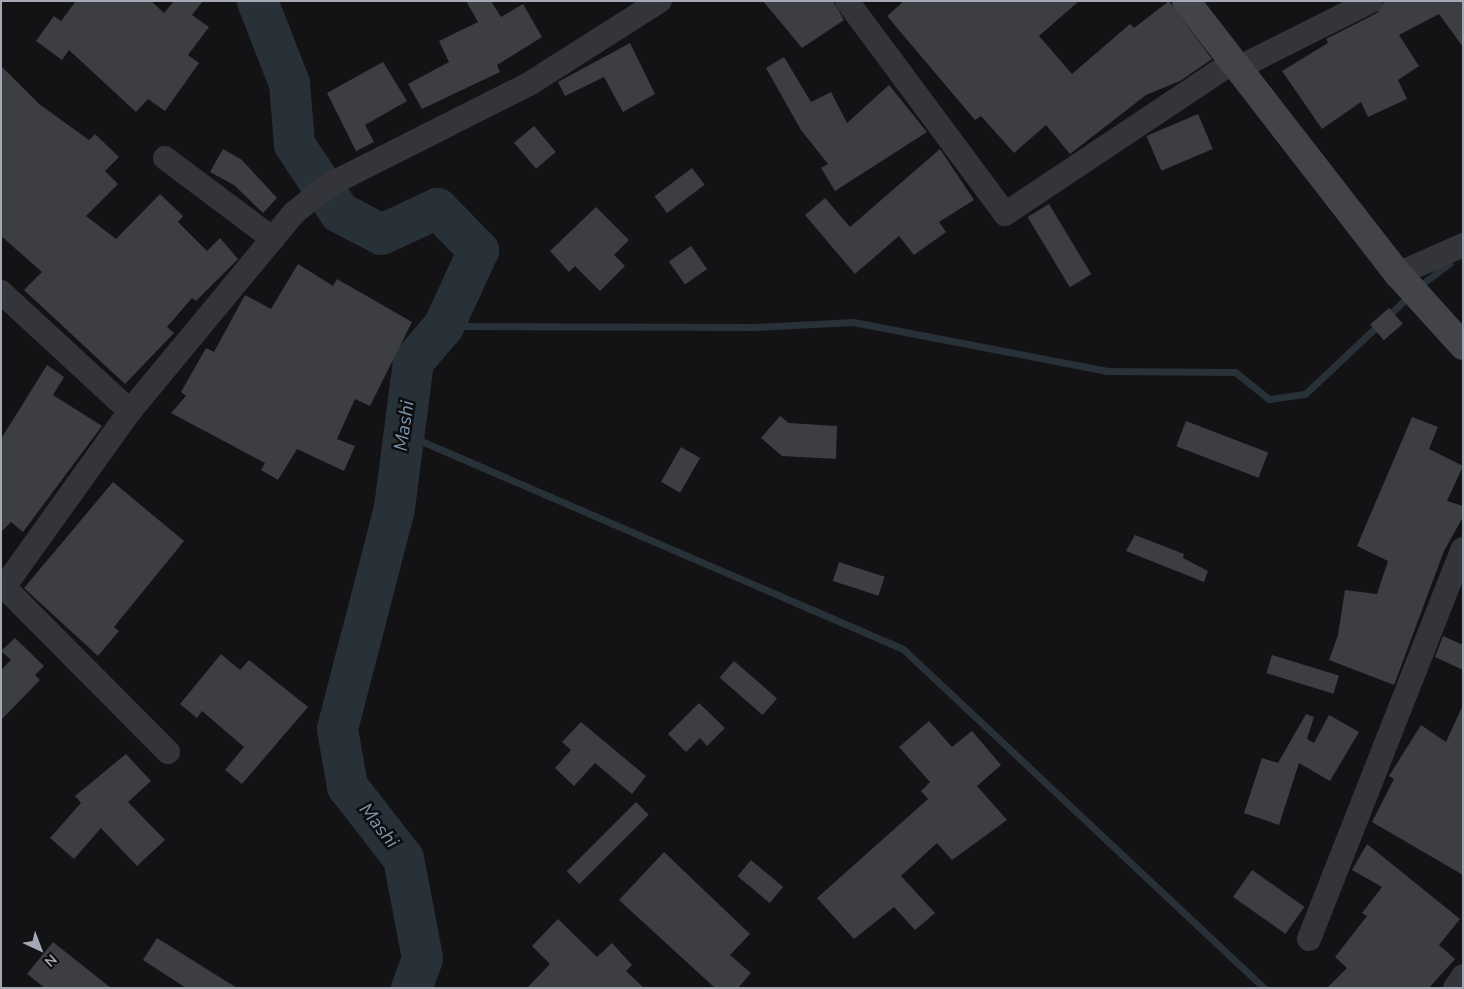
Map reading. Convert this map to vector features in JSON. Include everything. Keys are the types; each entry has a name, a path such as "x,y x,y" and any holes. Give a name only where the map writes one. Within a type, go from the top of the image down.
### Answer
{"street":[{"path":"168,752 4,587 130,411 294,213 327,186 529,84 632,9 660,1"},
{"path":"847,1 1005,214 1234,66 1371,1"},
{"path":"1186,1 1234,66 1398,274 1463,346"},
{"path":"165,158 272,238"},
{"path":"1398,274 1463,244"},
{"path":"1,292 130,411"},
{"path":"1309,939 1463,549"},
{"path":"1455,988 1463,976"}],"building":[{"path":"76,1 151,1 164,13 174,1 203,1 192,15 209,27 188,55 199,63 165,111 148,99 136,112 69,50 62,60 36,41 54,16 61,21"},
{"path":"466,1 491,1 501,17 523,4 542,37 497,65 500,72 422,109 408,84 449,62 439,41 478,22"},
{"path":"763,1 833,1 844,20 802,48"},
{"path":"904,1 1079,1 1039,36 1072,74 1130,24 1134,28 1169,1 1212,59 1180,81 1146,95 1070,154 1046,125 1014,153 981,116 975,120 887,16"},
{"path":"1385,1 1463,1 1463,47 1439,14 1399,35 1419,66 1398,80 1407,99 1368,117 1361,102 1322,129 1282,71 1328,43 1326,39 1377,13"},
{"path":"630,43 655,94 623,112 604,77 565,96 558,82"},
{"path":"784,57 811,102 831,92 847,123 889,85 927,132 835,191 821,168 828,164 801,130 766,68"},
{"path":"383,62 407,101 365,125 374,142 356,151 327,93"},
{"path":"1,66 39,104 89,140 95,134 119,157 105,171 118,184 86,216 116,239 160,194 183,216 178,222 207,251 220,238 238,259 196,301 192,298 167,327 174,333 125,384 24,290 42,272 1,236"},
{"path":"1198,114 1213,149 1161,171 1146,136"},
{"path":"534,126 556,152 536,169 514,143"},
{"path":"223,149 242,160 277,198 263,213 234,185 210,172"},
{"path":"940,149 974,200 939,222 946,232 914,255 899,236 855,274 805,215 825,198 850,227"},
{"path":"692,168 705,185 667,213 654,196"},
{"path":"1049,204 1091,274 1070,287 1028,217"},
{"path":"596,207 629,240 614,255 625,266 600,291 575,266 569,272 550,251"},
{"path":"691,246 707,269 685,284 669,261"},
{"path":"298,264 333,286 337,279 412,322 370,406 355,399 337,439 355,446 344,471 297,449 278,480 261,470 265,463 171,413 186,396 181,392 206,348 214,352 245,295 271,309"},
{"path":"1389,308 1403,324 1384,340 1370,324"},
{"path":"47,365 64,377 53,395 102,426 23,532 11,522 1,532 1,439"},
{"path":"780,416 789,423 837,426 836,459 782,456 761,438"},
{"path":"1412,417 1438,427 1429,449 1463,466 1447,501 1463,506 1463,517 1444,551 1394,685 1329,660 1338,635 1345,590 1377,594 1388,561 1357,546"},
{"path":"1186,421 1268,453 1258,478 1176,446"},
{"path":"681,447 700,458 680,493 661,482"},
{"path":"113,482 184,541 114,627 119,631 98,656 24,588"},
{"path":"1135,535 1184,554 1183,558 1208,571 1204,582 1126,551"},
{"path":"839,562 885,577 878,596 833,581"},
{"path":"1443,636 1463,645 1463,670 1435,657"},
{"path":"15,638 44,666 35,675 40,680 1,720 1,670 11,660 1,651"},
{"path":"221,654 240,670 249,660 308,707 242,784 225,770 244,747 202,711 197,718 180,704"},
{"path":"1272,655 1339,675 1333,694 1266,673"},
{"path":"734,661 777,698 763,715 720,678"},
{"path":"699,703 725,728 707,746 700,738 686,752 668,734"},
{"path":"1463,705 1463,875 1372,822 1394,779 1389,776 1421,725 1446,742"},
{"path":"1306,714 1314,717 1307,739 1314,743 1329,715 1359,732 1330,781 1299,763 1279,825 1244,813 1262,758 1278,763"},
{"path":"929,721 952,747 972,731 1001,765 977,786 1007,820 952,860 937,843 901,876 935,913 915,930 894,907 854,939 817,898 928,799 921,791 930,782 899,747"},
{"path":"581,722 646,776 632,794 595,763 574,786 555,768 571,750 562,742"},
{"path":"126,754 151,781 128,802 165,840 137,866 101,828 74,859 50,838 81,803 75,796"},
{"path":"636,802 649,815 579,884 567,871"},
{"path":"1367,844 1460,919 1439,945 1455,959 1429,988 1327,988 1347,968 1335,957 1367,916 1362,913 1382,887 1352,870"},
{"path":"664,852 750,934 730,955 751,973 738,988 715,988 619,900"},
{"path":"751,860 783,887 770,903 738,876"},
{"path":"1252,870 1304,907 1285,934 1233,897"},
{"path":"558,919 597,957 612,943 632,965 626,971 644,988 527,988 550,964 532,946"},
{"path":"157,938 237,988 186,988 143,960"},
{"path":"53,942 111,988 45,988 27,974"}],"waterway":[{"name":"Mashi","path":"257,1 289,83 294,144 339,212 381,234 437,208 478,250 443,326 413,361 394,508 337,729 347,786 403,858 422,958 411,988"},
{"path":"1418,287 1449,264"},
{"path":"443,326 755,327 853,322 1107,371 1235,372 1269,399 1305,394 1410,295"},
{"path":"405,434 903,649 1264,988"}]}
